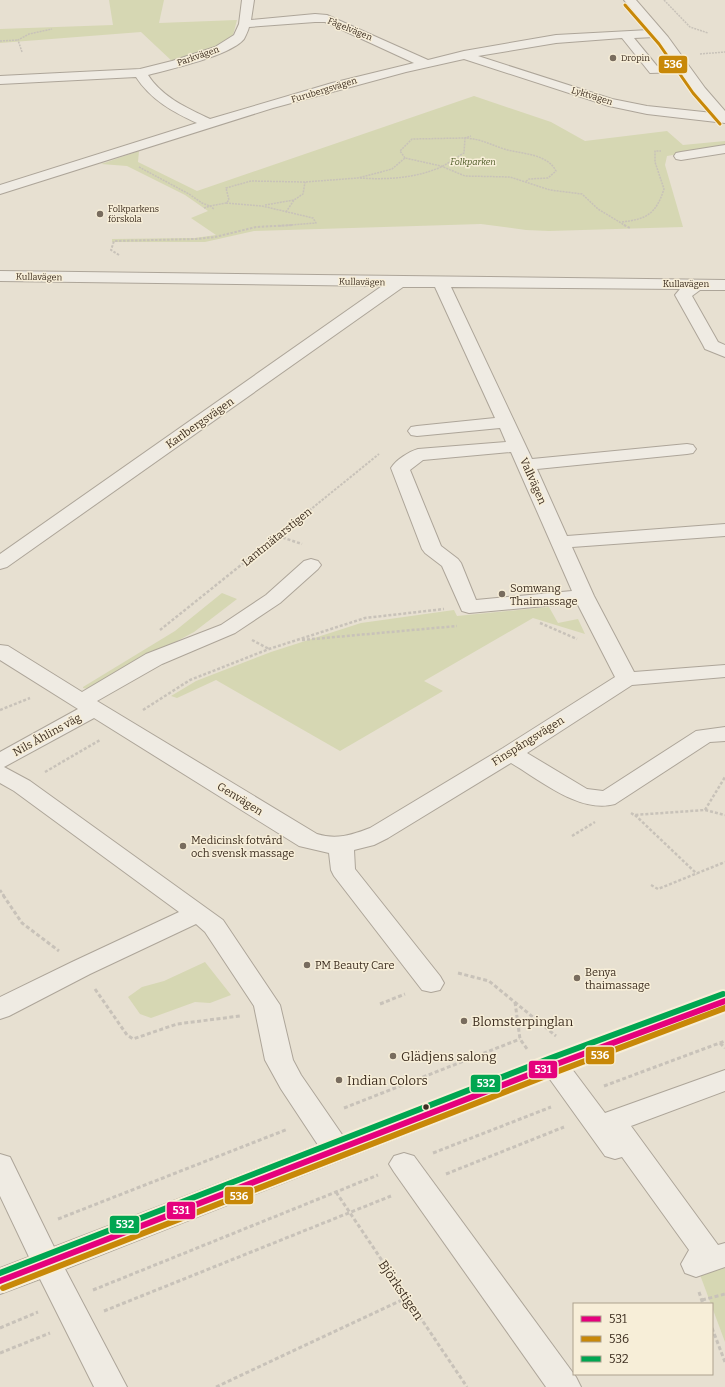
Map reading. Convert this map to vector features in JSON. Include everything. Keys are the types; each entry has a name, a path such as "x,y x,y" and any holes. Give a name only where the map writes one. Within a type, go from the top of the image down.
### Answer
{"street":[{"name":"Parkvägen","path":"0,80 140,73 176,64 219,50 239,37 245,24 248,0"},
{"path":"630,0 658,33 699,89 724,116"},
{"name":"Fågelvägen","path":"245,24 315,18 327,19 425,63"},
{"name":"Furubergsvägen","path":"0,190 210,124 375,75 425,63 543,41 658,33"},
{"path":"626,35 654,70 685,68"},
{"name":"Lyktvägen","path":"464,55 609,102 655,111 724,116"},
{"path":"140,73 161,96 182,111 210,124"},
{"path":"682,156 725,149"},
{"name":"Kullavägen","path":"0,276 725,285"},
{"name":"Karlbergsvägen","path":"0,563 399,282"},
{"name":"Vallvägen","path":"441,282 526,465 584,596 627,679"},
{"path":"697,284 683,295 711,345 725,352"},
{"path":"417,431 506,422"},
{"path":"517,446 418,454 400,468 432,549 451,563 469,607 584,596"},
{"path":"526,465 687,449"},
{"path":"560,542 725,530"},
{"name":"Nils Åhlins väg","path":"0,761 87,705 154,659 228,629 273,599 311,564"},
{"name":"Genvägen","path":"0,651 308,840 326,845 341,845"},
{"name":"Finspångsvägen","path":"341,845 364,839 379,833 511,753 627,679 725,671"},
{"path":"511,753 581,795 607,799 704,736 725,734"},
{"path":"0,773 22,786 214,926 267,1005 279,1060 291,1082 337,1150"},
{"path":"341,845 343,870 431,983"},
{"path":"0,1009 81,968 198,913"},
{"path":"0,1280 557,1064 725,1001"},
{"path":"557,1064 584,1106 684,1242"},
{"path":"725,1080 612,1122 706,1250 696,1264 725,1255"},
{"path":"0,1165 30,1230 111,1387"},
{"path":"411,1175 565,1387"}],"path":[{"path":"664,0 690,27 708,33"},
{"path":"0,40 18,40 29,34 52,29"},
{"path":"18,40 22,52"},
{"path":"697,54 725,52"},
{"path":"465,138 471,136"},
{"path":"358,178 373,180 403,177 441,166 464,153 465,138"},
{"path":"525,182 529,179 548,178 556,171 554,167 536,154 504,149 479,139 412,139 400,151 405,158 441,166 465,176 510,177 525,182 550,190 582,194 598,209 630,228"},
{"path":"622,222 647,218 652,214 664,189 655,162 655,151 658,151"},
{"path":"226,203 229,200 226,188 251,181 305,182 358,178 392,169 405,158"},
{"path":"136,166 190,194 202,203 214,209"},
{"path":"286,212 294,200 303,194 305,182"},
{"path":"262,206 294,200"},
{"path":"120,256 111,250 114,241 190,240 214,237 256,227 316,223 313,218 262,206 226,203 204,208"},
{"name":"Lantmätarstigen","path":"155,633 394,442 417,431"},
{"path":"22,786 122,726 155,701 190,680 269,649 365,618 469,607"},
{"path":"297,640 461,626"},
{"path":"705,810 725,777"},
{"path":"634,815 705,810 725,815"},
{"path":"629,812 697,874"},
{"path":"651,885 658,889 725,862"},
{"path":"0,890 22,922 81,968 127,1035 132,1039 176,1024 237,1015 270,1020"},
{"path":"380,1004 457,973 489,981 557,1037 557,1064"},
{"path":"515,1002 520,1039 557,1064"},
{"path":"30,1230 520,1039"},
{"path":"0,1353 71,1311 336,1192 411,1175 584,1106 725,1041"},
{"path":"720,1043 725,1048"},
{"path":"0,1328 71,1311 349,1213 411,1175 584,1106"},
{"name":"Björkstigen","path":"336,1192 467,1387"},
{"path":"702,1300 725,1294"},
{"path":"216,1387 406,1298"},
{"path":"713,1331 725,1362"}],"green space":[{"path":"109,0 164,0 159,23 237,20 233,35 214,49 173,62 141,32 0,43 0,29 113,25"},
{"name":"Folkparken","path":"474,96 551,122 585,141 667,131 683,145 725,141 725,146 667,156 665,165 683,227 549,231 526,230 481,224 254,231 205,242 112,242 112,239 195,238 216,235 191,218 208,211 185,195 127,166 101,164 139,151 138,162 197,191"},
{"path":"222,593 237,599 194,632 88,689 83,688 175,631"},
{"path":"549,607 558,623 578,619 585,634 533,618 424,681 443,691 340,751 216,680 177,698 171,696 196,681 271,652 361,623 454,610 457,616"},
{"path":"205,962 231,995 210,1003 195,1002 151,1018 140,1014 128,997 142,987 164,981"},
{"path":"725,1255 725,1342 713,1310 713,1303 710,1303 696,1264"}],"transit line":[{"name":"536","path":"625,5 659,44 693,93 720,124"},
{"name":"532","path":"0,1273 551,1058 723,994"},
{"name":"531","path":"0,1281 554,1065 725,1001"},
{"name":"536","path":"3,1288 556,1072 725,1008"}],"place":[{"name":"Dropin","path":"613,58"},
{"name":"Folkparkens förskola","path":"100,214"},
{"name":"Somwang Thaimassage","path":"502,594"},
{"name":"Medicinsk fotvård och svensk massage","path":"183,846"},
{"name":"PM Beauty Care","path":"307,965"},
{"name":"Benya thaimassage","path":"577,978"},
{"name":"Blomsterpinglan","path":"464,1021"},
{"name":"Glädjens salong","path":"393,1056"},
{"name":"Indian Colors","path":"339,1080"}]}
